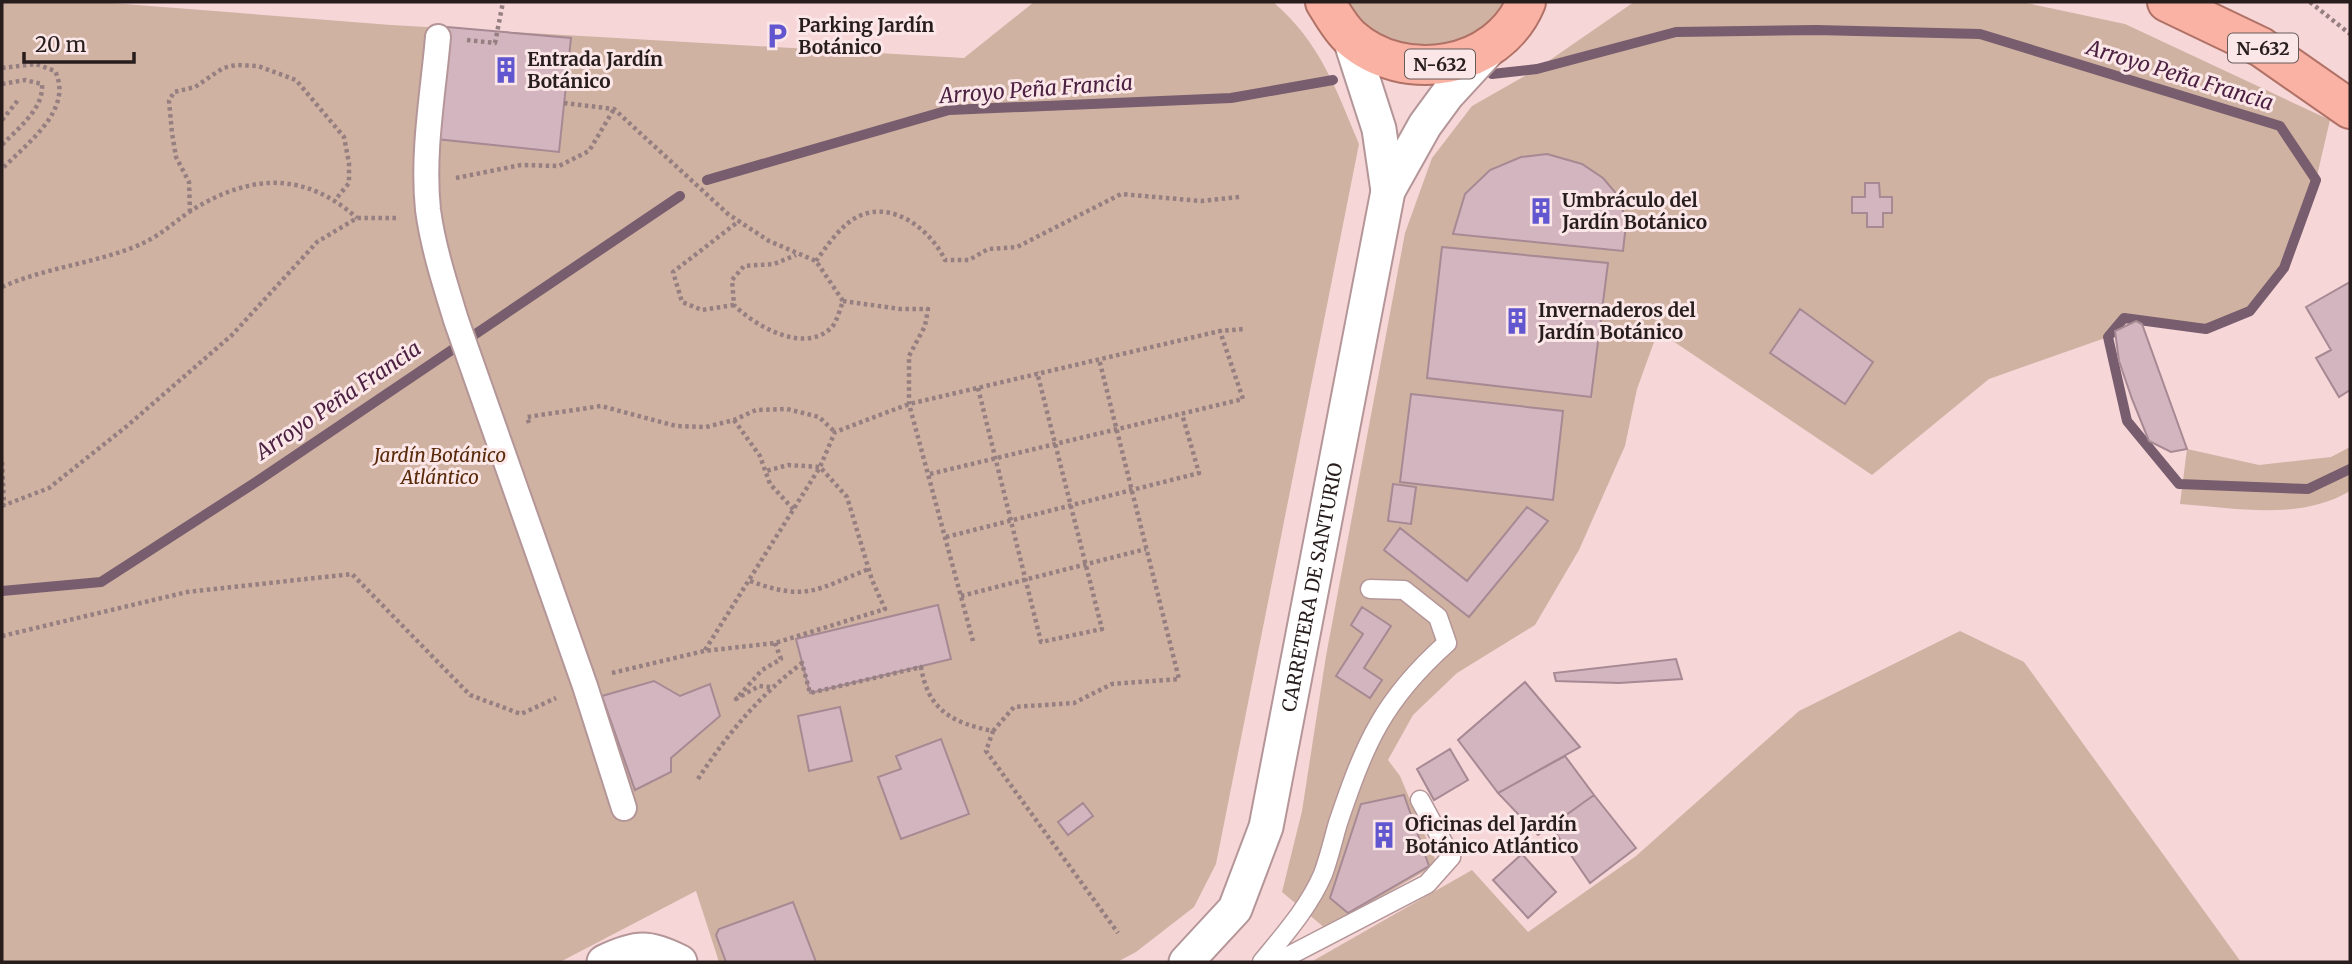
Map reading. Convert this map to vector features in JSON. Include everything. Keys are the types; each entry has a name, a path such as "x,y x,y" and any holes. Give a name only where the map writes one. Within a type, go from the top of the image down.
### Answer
{"highway":[{"name":"N-632","path":"1325,2 1349,36 1380,56 1416,66 1457,63 1494,45 1531,6"},
{"name":"N-632","path":"2171,2 2262,47 2350,109"}],"street":[{"name":"CARRETERA DE SANTURIO","path":"1349,36 1379,129 1388,191"},
{"path":"438,37 428,139 430,220 456,320 624,808"},
{"name":"CARRETERA DE SANTURIO","path":"1186,962 1235,909 1266,827 1388,191 1425,125 1447,95 1494,45"},
{"path":"604,962 621,953 653,948 680,962"}],"lane":[{"path":"1262,962 1303,910 1322,875 1359,764 1383,712 1416,671 1447,643 1438,617 1404,590 1370,589"},
{"path":"1277,962 1427,884 1451,857 1420,800"}],"path":[{"path":"499,31 503,2"},
{"path":"2310,2 2350,34"},
{"path":"2,68 36,64 55,71 62,84 55,111 2,169"},
{"path":"190,212 188,182 176,157 169,101 174,92 195,87 223,68 236,65 258,66 296,80 344,137 349,163 349,183 336,199"},
{"path":"2,83 25,80 42,83 43,95 33,112 2,145"},
{"path":"2,120 19,99"},
{"path":"564,103 614,109 739,221 796,255 816,261 843,302 900,309 928,309 925,326 909,356 909,404 930,474 972,641"},
{"path":"428,186 464,175 521,165 559,166 589,151 614,109"},
{"path":"2,287 22,278 98,260 136,247 166,233 190,212 251,183 302,184 336,199 357,218"},
{"path":"816,261 835,236 857,216 881,212 919,224 937,242 945,260 969,260 988,249 1017,247 1121,194 1200,201 1239,197"},
{"path":"2,462 3,505 49,488 127,426 232,335 317,242 357,218 430,220"},
{"path":"734,305 702,310 682,302 673,272 739,221"},
{"path":"796,255 774,264 744,266 732,280 734,305 752,323 790,337 814,337 832,326 843,302"},
{"path":"704,651 820,467 835,432 909,404 1220,331 1244,329"},
{"path":"930,474 1243,399 1220,331"},
{"path":"1099,359 1179,679 1112,684 1074,704 1014,706 993,731 986,751 1118,933"},
{"path":"978,388 1041,642 1102,629 1037,372"},
{"path":"531,430 527,417 601,406 676,426 706,427 734,420 756,410 787,409 819,417 835,432"},
{"path":"946,537 1199,473 1182,414"},
{"path":"734,420 760,456 770,484 794,510"},
{"path":"2,636 187,592 352,574 470,695 521,714 614,672 704,651 775,643 885,609 847,497 820,467 788,465 766,471"},
{"path":"961,596 1146,549"},
{"path":"750,581 779,592 807,594 870,569"},
{"path":"771,687 759,686 736,699 762,670 781,659 775,643"},
{"path":"609,659 614,672"},
{"path":"698,779 727,734 771,687 802,663 810,693 920,667 924,684 937,706 964,725 993,731"}],"green space":[{"name":"Jardín Botánico Atlántico","path":"2,2 99,2 391,25 964,58 1034,2 1273,2 1303,33 1315,50 1334,85 1359,144 1216,864 1194,907 1136,952 1117,962 719,962 696,891 560,962 2,962","holes":["840,707 851,761 810,770 799,716","941,739 969,814 901,839 879,777 901,769 897,757"]},
{"path":"1325,2 1526,2 1521,15 1416,66"},
{"path":"1634,2 2022,2 2125,24 2330,120 2316,180 2284,268 2250,311 2206,329 2124,318 2108,337 1989,379 1872,475 1658,331 1637,389 1625,446 1579,550 1535,625 1457,673 1413,715 1388,760 1400,776 1437,864 1326,929 1282,892 1302,811 1326,656 1405,233 1432,158 1472,106 1537,69"},
{"path":"2350,447 2350,491 2331,500 2310,506 2267,510 2180,504 2187,449 2259,465 2331,457"},
{"path":"1960,631 2024,662 2241,962 1311,962 1472,870 1528,932 1636,856 1799,711"}],"building":[{"name":"Entrada Jardín Botánico","path":"447,27 571,38 559,152 436,139"},
{"name":"Umbráculo del Jardín Botánico","path":"1547,154 1582,164 1603,178 1620,198 1626,224 1623,251 1453,234 1465,194 1490,170 1521,157"},
{"path":"1865,183 1879,183 1880,197 1892,197 1892,213 1883,213 1883,227 1867,227 1867,213 1852,213 1852,197 1865,197"},
{"name":"Invernaderos del Jardín Botánico","path":"1442,247 1608,263 1591,397 1427,378"},
{"path":"2350,282 2350,390 2339,397 2316,358 2331,350 2306,307"},
{"path":"1800,309 1873,362 1845,404 1770,353"},
{"path":"2136,321 2142,324 2187,449 2171,452 2149,441 2132,399 2119,361 2115,331"},
{"path":"1411,394 1563,411 1553,500 1400,482"},
{"path":"1393,484 1416,487 1411,524 1388,521"},
{"path":"1527,507 1548,521 1469,617 1384,550 1400,528 1467,581"},
{"path":"938,605 951,659 810,693 796,639"},
{"path":"1362,607 1391,626 1364,668 1382,680 1370,698 1336,676 1363,634 1351,625"},
{"path":"1676,659 1682,679 1619,683 1556,681 1554,673"},
{"path":"654,681 680,696 710,684 720,716 671,758 671,772 635,790 602,696"},
{"path":"1525,682 1580,747 1498,793 1458,740"},
{"path":"840,707 852,761 809,771 798,716"},
{"path":"941,739 969,814 901,839 878,777 901,769 896,756"},
{"path":"1450,749 1468,780 1434,800 1417,769"},
{"path":"1565,756 1594,795 1538,835 1498,793"},
{"name":"Oficinas del Jardín Botánico Atlántico","path":"1404,795 1429,866 1348,913 1330,898 1361,804"},
{"path":"1594,795 1636,848 1590,883 1551,826"},
{"path":"1083,803 1093,816 1068,835 1058,822"},
{"path":"1522,854 1556,892 1528,918 1493,880"},
{"path":"793,902 816,962 726,962 716,935 719,929"}],"waterway":[{"name":"Arroyo Peña Francia","path":"1492,74 1537,69 1676,32 1816,30 1980,34 2280,126 2316,180 2284,268 2250,311 2206,329 2124,318 2108,337 2127,421 2179,484 2308,489 2350,469"},
{"name":"Arroyo Peña Francia","path":"707,180 949,110 1231,98 1333,80"},
{"name":"Arroyo Peña Francia","path":"2,591 101,582 259,480 680,196"}],"place":[{"name":"Parking Jardín Botánico","path":"777,36"},
{"name":"Entrada Jardín Botánico","path":"506,70"},
{"name":"Umbráculo del Jardín Botánico","path":"1541,211"},
{"name":"Invernaderos del Jardín Botánico","path":"1517,321"},
{"name":"Oficinas del Jardín Botánico Atlántico","path":"1384,835"}]}
